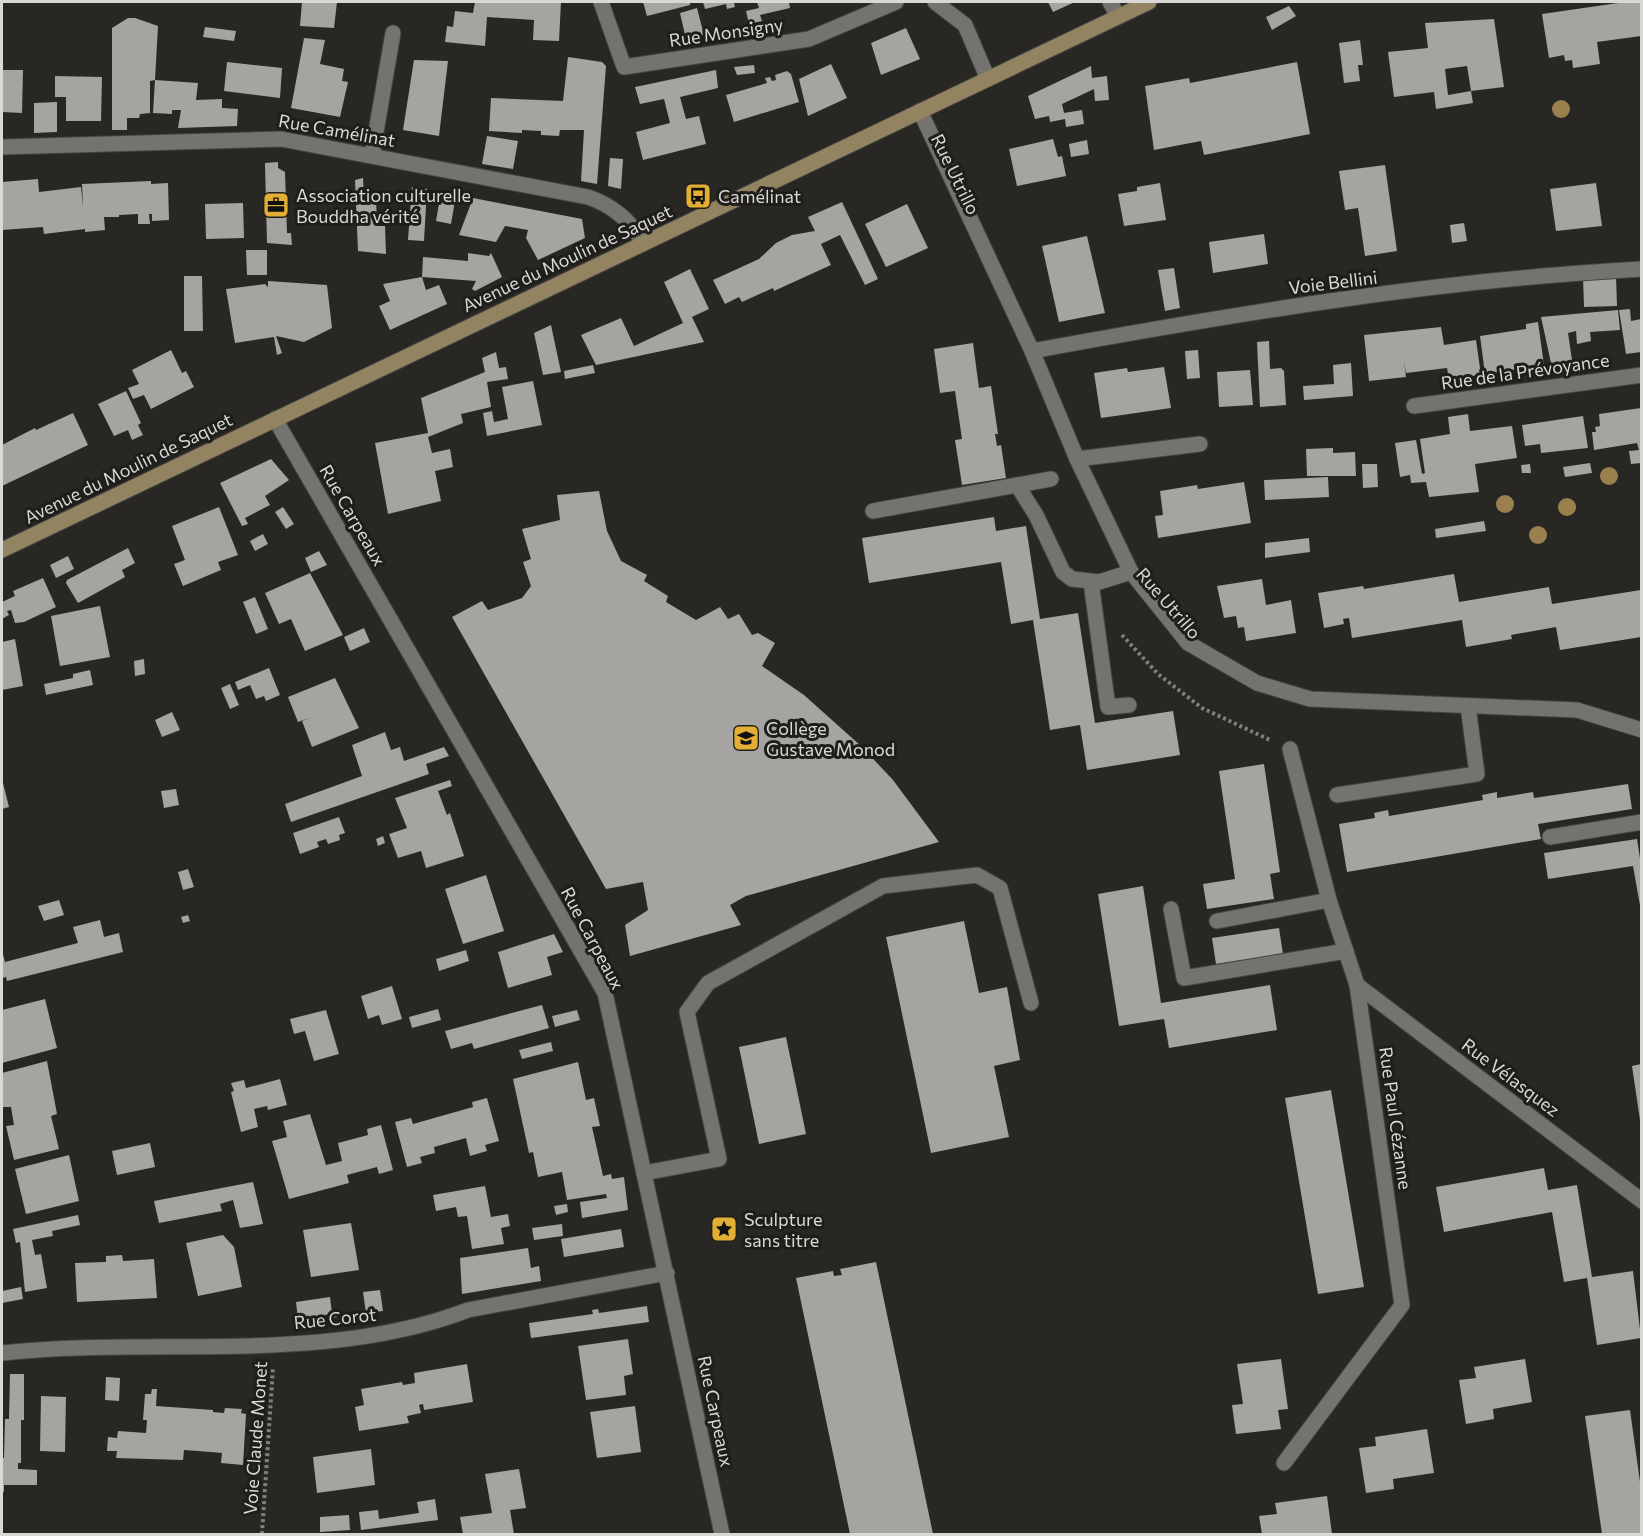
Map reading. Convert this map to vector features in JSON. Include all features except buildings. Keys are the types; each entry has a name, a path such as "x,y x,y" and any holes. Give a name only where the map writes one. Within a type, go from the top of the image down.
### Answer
{"main road":[{"name":"Avenue du Moulin de Saquet","path":"2,550 1149,2"}],"street":[{"name":"Rue Monsigny","path":"601,2 624,67 809,39 896,2"},
{"path":"934,2 965,25 988,79"},
{"path":"1110,2 1118,16"},
{"path":"372,155 393,33"},
{"name":"Rue Utrillo","path":"920,111 1032,351 1077,459 1131,572 1188,643 1257,683 1310,699 1578,710 1641,730"},
{"name":"Rue Camélinat","path":"2,147 256,137 281,139 588,197 605,203 629,221 644,243"},
{"name":"Voie Bellini","path":"1032,351 1241,313 1557,273 1641,269"},
{"name":"Rue de la Prévoyance","path":"1414,406 1641,375"},
{"name":"Rue Carpeaux","path":"275,419 605,993 722,1534"},
{"path":"1077,459 1200,444"},
{"path":"873,511 1051,479"},
{"path":"1017,485 1036,514 1063,572 1072,579 1091,582 1131,572"},
{"path":"1091,582 1108,707 1129,705"},
{"path":"1337,795 1477,774 1468,706"},
{"name":"Rue Paul Cézanne","path":"1284,1463 1402,1305 1357,985 1329,900 1290,749"},
{"path":"1550,837 1641,822"},
{"path":"645,1173 719,1159 687,1012 708,983 883,886 977,875 1000,888 1031,1003"},
{"path":"1217,921 1329,900"},
{"path":"1171,909 1184,978 1346,951"},
{"name":"Rue Vélasquez","path":"1357,985 1641,1201"},
{"name":"Rue Corot","path":"2,1353 274,1343 360,1337 442,1320 468,1310 667,1273"}],"path":[{"path":"1121,633 1158,674 1202,708 1290,749"},
{"name":"Voie Claude Monet","path":"262,1534 274,1343"}],"place":[{"name":"Camélinat","path":"698,196"},
{"name":"Association culturelle Bouddha vérité","path":"276,205"},
{"name":"Collège Gustave Monod","path":"746,738"},
{"name":"Sculpture sans titre","path":"724,1229"}]}
